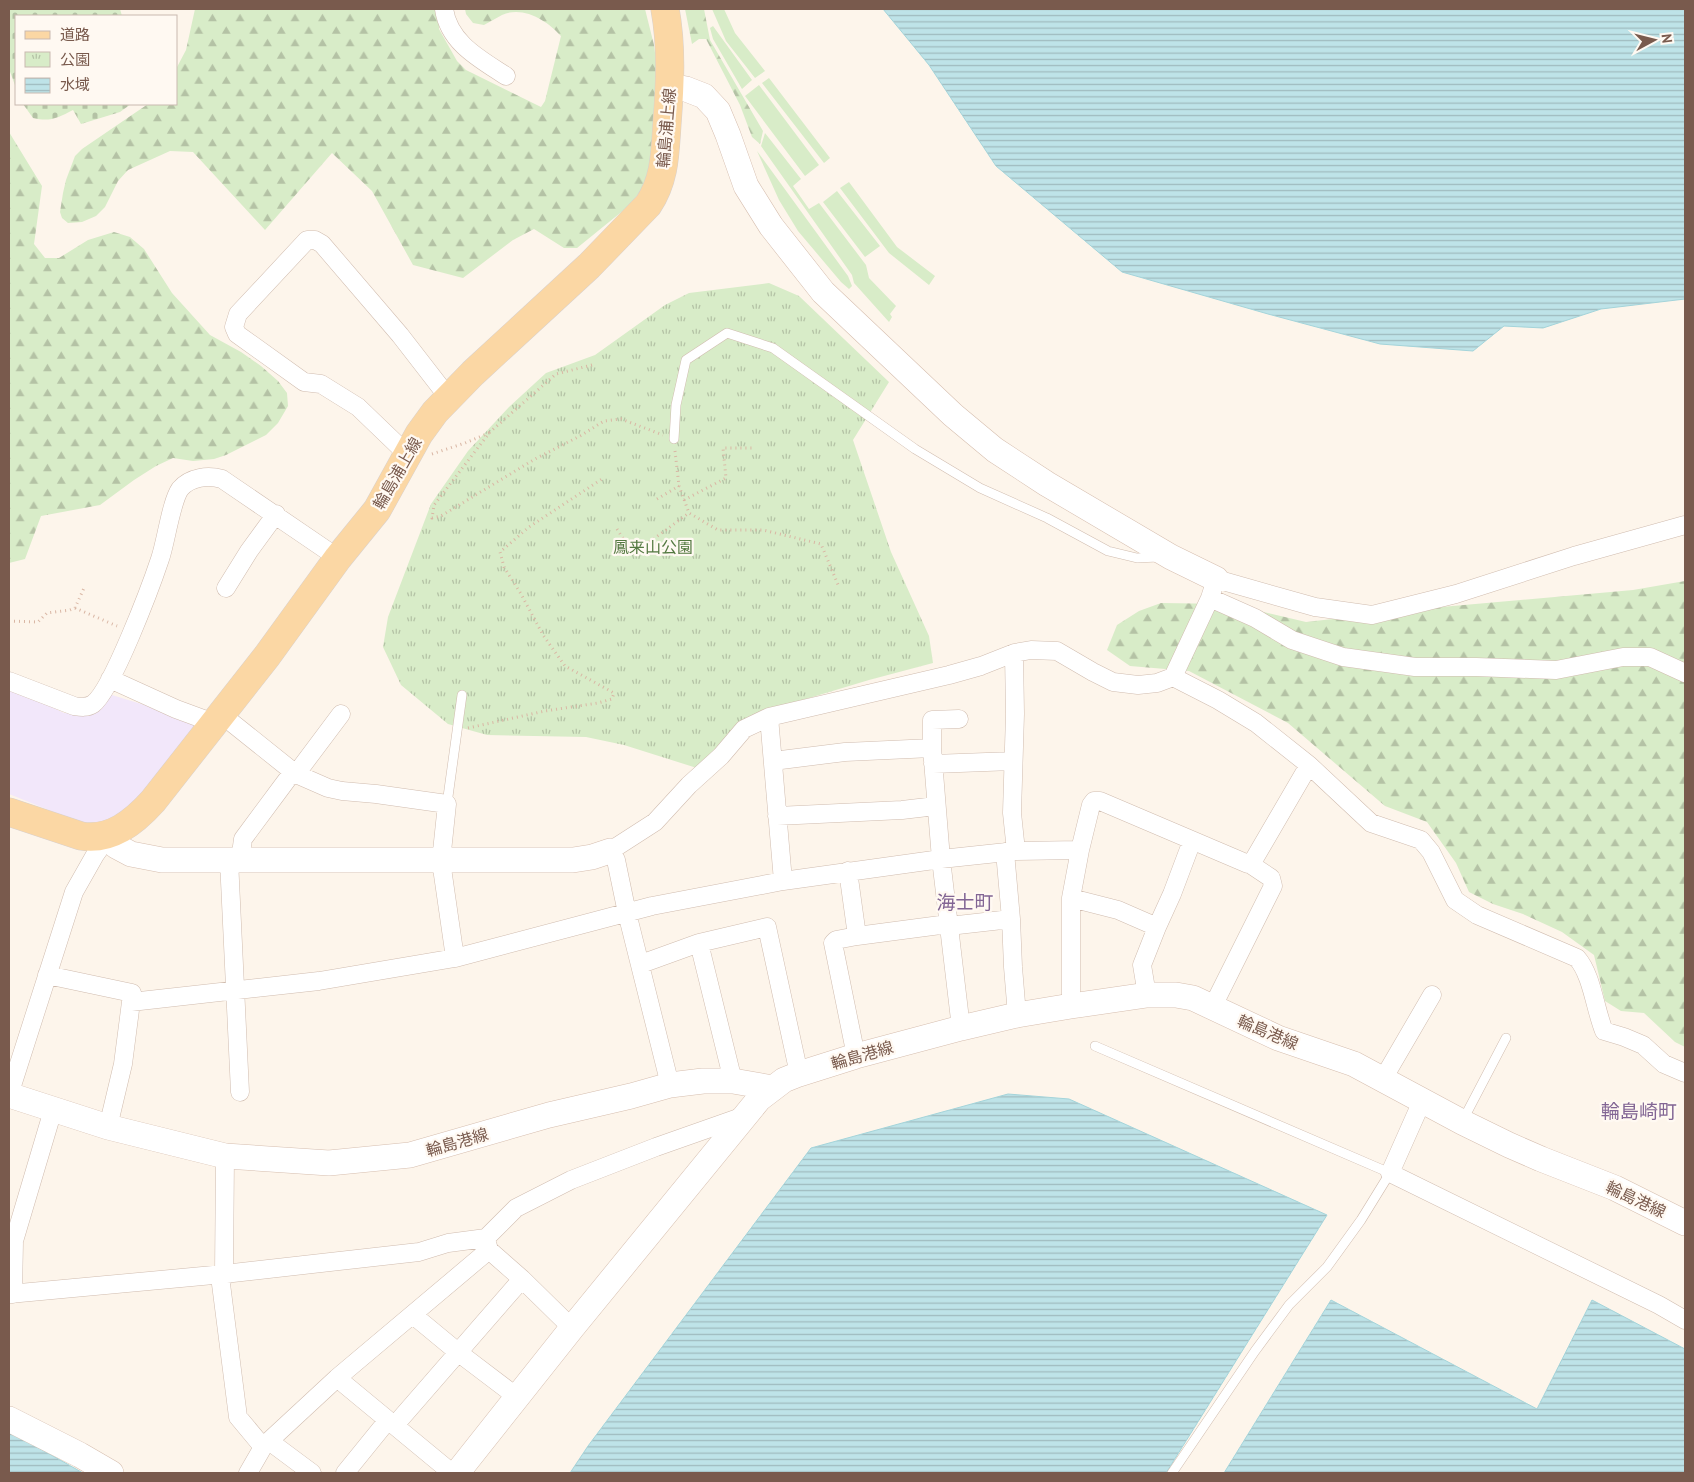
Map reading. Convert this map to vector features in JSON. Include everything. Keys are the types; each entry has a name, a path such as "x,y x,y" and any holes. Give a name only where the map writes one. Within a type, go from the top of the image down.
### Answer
{"main road":[{"name":"輪島浦上線","path":"9,812 89,838 110,834 127,825 141,814 267,656 338,558 377,510 434,412 589,266 648,205 664,169 670,86 670,58 665,9"}],"street":[{"path":"444,9 446,20 459,42 469,52 506,76"},
{"path":"670,86 686,89 704,96 718,111 746,186 771,226 822,292 916,382 995,450 1047,484 1171,557 1255,618 1292,640 1343,656 1416,668 1476,667 1556,670 1623,657 1650,657 1685,673"},
{"path":"408,455 358,407 321,384 304,382 237,334 234,327 238,314 308,240 315,240 322,244 400,335 448,397"},
{"path":"9,681 74,706 89,706 94,703 110,679 132,631 160,558 175,500 180,490 188,482 214,476 222,479 338,558"},
{"path":"226,588 249,551 276,514"},
{"path":"1213,588 1315,607 1372,615 1456,594 1574,556 1685,525"},
{"path":"9,1095 74,892 95,854 110,834 116,846 131,854 162,860 441,861 574,860 592,857 610,851 655,822 689,785 721,756 744,729 769,717 949,675 981,666 1014,653 1031,650 1057,651 1114,682 1138,685 1157,683 1173,677 1213,588"},
{"path":"1014,653 1015,714 1010,851 1013,967 1017,1015"},
{"path":"1173,677 1218,700 1256,723 1309,765 1371,823 1421,840 1431,852 1455,900 1478,915 1577,958 1588,976 1604,1032 1624,1037 1643,1045 1664,1064 1685,1073"},
{"path":"110,679 176,709 217,718 296,774 334,790 447,804 441,861 456,958"},
{"path":"240,1092 235,992 234,860 243,839 289,777 296,774 341,714"},
{"path":"769,717 783,881"},
{"path":"959,719 932,720 936,806 961,1028"},
{"path":"773,761 845,752 1014,761"},
{"path":"1250,864 1309,765"},
{"path":"1071,1006 1071,898 1091,805 1094,801 1100,801 1246,864 1250,864 1271,878 1273,886 1212,1008"},
{"path":"778,816 876,812 936,806"},
{"path":"1147,995 1142,965 1192,841"},
{"path":"131,1002 235,992 319,981 456,958 652,906 783,881 1010,851 1080,850"},
{"path":"610,851 616,860 627,913 670,1085"},
{"path":"848,871 858,936"},
{"path":"1071,898 1118,910 1157,927"},
{"path":"856,1056 833,943 836,940 1012,918"},
{"path":"641,964 699,943 765,927 768,928 799,1074"},
{"path":"699,943 733,1081"},
{"path":"47,975 132,993 123,1064 108,1127"},
{"name":"輪島港線","path":"9,1095 108,1127 225,1156 329,1163 410,1155 549,1115 670,1085 702,1081 733,1081 772,1088 784,1080 799,1074 856,1056 1017,1015 1147,995 1176,995 1193,998 1278,1038 1354,1064 1462,1122 1541,1159 1615,1188 1685,1223"},
{"path":"1383,1079 1432,995"},
{"path":"457,1473 744,1116 772,1088"},
{"path":"1422,1101 1390,1173 1659,1305 1685,1320"},
{"path":"53,1110 14,1241 11,1294 224,1274 419,1252 448,1243 488,1244 572,1328"},
{"path":"248,1473 266,1444 337,1378 413,1315 488,1244 516,1208 571,1180 744,1116"},
{"path":"225,1156 224,1274 221,1284 238,1417 266,1444 312,1473"},
{"path":"345,1473 459,1353 522,1279"},
{"path":"413,1315 459,1353 518,1397"},
{"path":"337,1378 452,1473"},
{"path":"9,1420 80,1455 111,1473"}],"lane":[{"path":"674,439 676,405 686,360 727,333 773,348 915,449 980,488 1047,518 1108,551 1137,558 1171,557"},
{"path":"447,804 462,695"},
{"path":"1462,1122 1506,1038"},
{"path":"1095,1046 1390,1173 1361,1220 1327,1267 1288,1305 1172,1473"}],"path":[{"path":"592,365 556,374 490,432 434,505 432,518 441,516 534,459 580,436 604,421 621,419 674,439 679,486 689,514 718,530 763,530 821,544 839,587"},
{"path":"408,455 428,455 465,443 490,432"},
{"path":"684,500 726,478 723,448 754,448"},
{"path":"457,731 545,711 612,699 614,693 565,666 543,635 504,567 500,552 529,527 602,478"},
{"path":"656,499 679,486"},
{"path":"617,529 633,554 689,514"},
{"path":"75,608 84,588"},
{"path":"9,621 38,622 47,613 75,608 132,631"}],"shaded area":[{"path":"9,686 64,713 82,714 107,696 112,695 200,722 144,798 115,819 81,823 9,794"}],"green space":[{"path":"9,9 120,9 122,15 15,15 15,85 9,69"},
{"path":"195,9 439,9 439,29 457,61 466,70 541,107 545,101 561,36 542,20 526,13 510,12 484,25 473,23 466,14 465,9 645,9 654,45 661,100 649,173 642,189 630,205 577,248 564,248 534,229 513,240 463,278 413,265 372,191 332,153 265,230 193,152 170,151 128,170 118,181 105,207 96,216 82,222 68,223 62,218 60,212 66,180 75,156 82,149 147,105 178,105 178,65 186,50"},
{"path":"685,9 704,9 710,40 763,131 760,144 752,137 740,105 706,39 699,39 692,44"},
{"path":"712,9 724,9 735,33 765,71 755,78 726,41"},
{"path":"713,26 752,80 742,89 713,39 710,28"},
{"path":"769,78 830,158 824,163 762,83"},
{"path":"759,85 819,165 805,176 745,96"},
{"path":"24,105 130,105 120,112 81,124 73,110 44,120 33,118"},
{"path":"9,132 42,186 34,244 45,258 59,258 88,240 114,232 130,237 144,249 172,293 210,335 241,352 278,381 287,393 288,406 278,423 266,435 226,455 214,459 193,461 173,458 134,480 100,505 41,516 25,559 9,563"},
{"path":"765,133 801,179 793,186 809,209 819,203 866,265 869,278 896,306 890,314 892,317 889,322 854,283 852,275 761,146"},
{"path":"757,151 848,276 852,286 849,289 798,231 779,200"},
{"path":"849,182 897,247 935,276 929,285 889,253 840,188"},
{"path":"837,191 880,246 865,257 823,202"},
{"name":"鳳来山公園","path":"769,283 799,296 889,382 853,440 891,552 929,636 933,663 796,702 700,769 624,745 586,737 487,735 448,724 401,685 383,647 388,617 431,504 468,451 509,407 546,373 595,355 665,305 689,293"},
{"path":"1685,581 1685,1047 1675,1042 1644,1013 1621,1011 1605,1001 1594,955 1562,932 1523,914 1493,904 1469,892 1456,863 1427,822 1385,806 1288,723 1189,671 1130,666 1107,650 1117,625 1139,611 1161,603 1230,604 1306,622 1430,608 1633,590"}],"water":[{"path":"883,9 1685,9 1685,299 1601,309 1543,328 1504,326 1473,351 1380,344 1122,272 996,166 929,65"},
{"path":"1008,1094 1069,1099 1327,1215 1166,1473 570,1473 588,1446 811,1148"},
{"path":"1331,1300 1537,1409 1592,1300 1685,1349 1685,1473 1224,1473"},
{"path":"9,1431 83,1473 9,1473"}],"district":[{"name":"海士町","path":"965,902"},
{"name":"輪島崎町","path":"1639,1111"}]}
